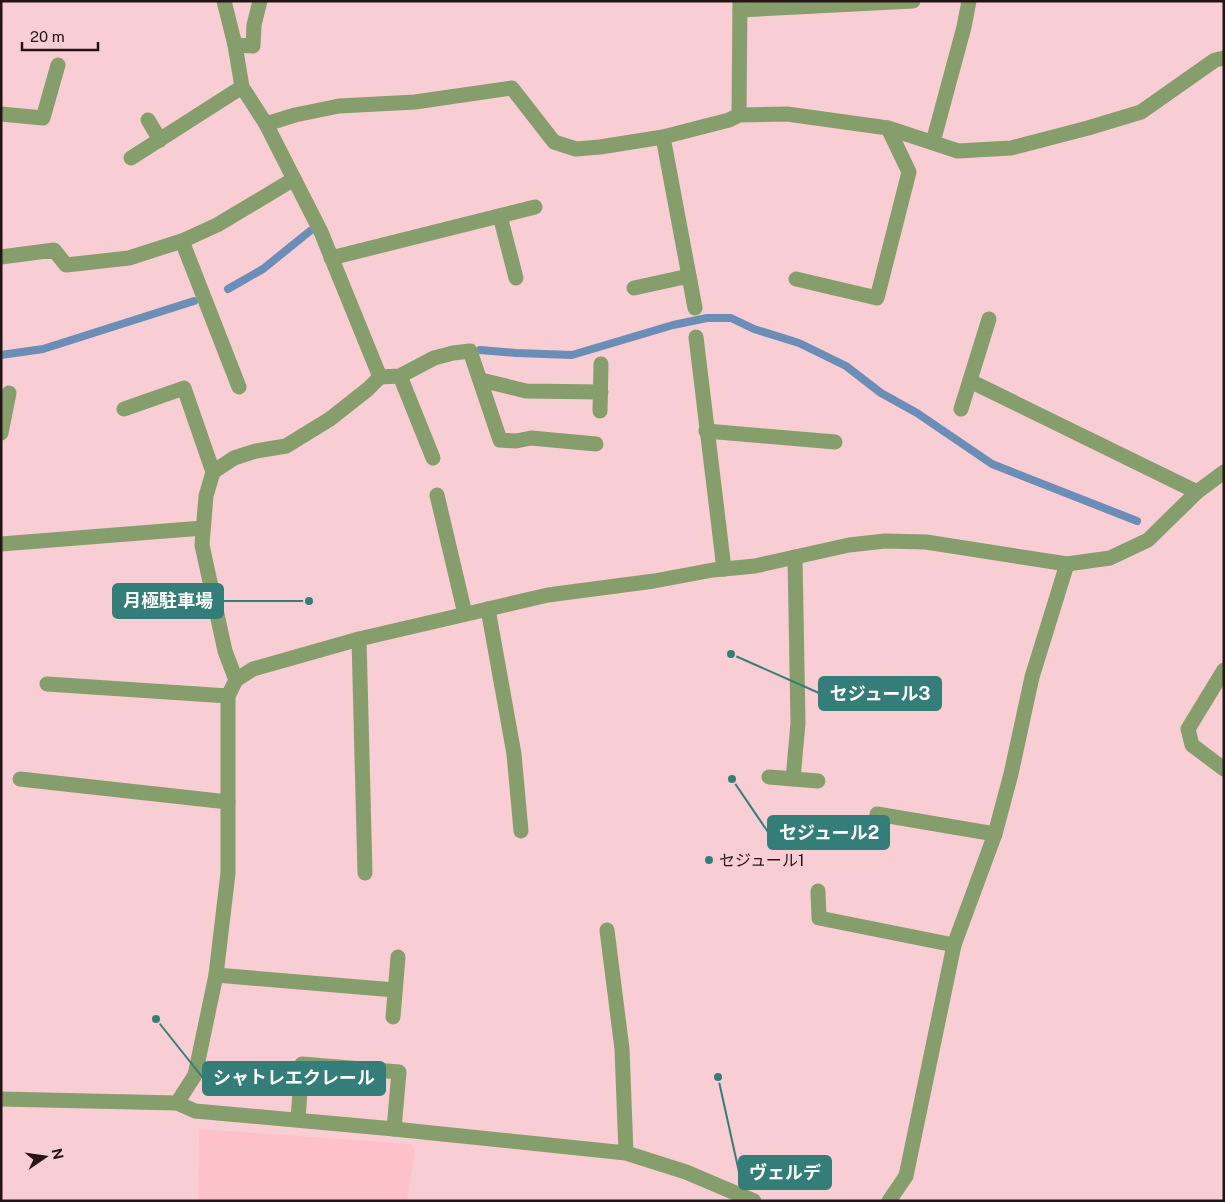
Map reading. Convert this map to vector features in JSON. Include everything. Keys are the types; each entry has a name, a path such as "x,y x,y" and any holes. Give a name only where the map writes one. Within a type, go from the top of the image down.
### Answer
{"street":[{"path":"224,1 235,45 242,87 266,124 321,232 380,377"},
{"path":"235,45 253,46 254,24 260,1"},
{"path":"739,115 740,6 913,1"},
{"path":"933,142 964,27 969,1"},
{"path":"266,124 295,115 340,106 415,102 512,88 554,142 576,149 663,137 729,120 739,115 787,114 888,128 958,151 1011,148 1141,112 1215,60 1224,58"},
{"path":"1,114 43,118 58,65"},
{"path":"131,158 242,87"},
{"path":"148,120 160,140"},
{"path":"796,279 878,298 909,172 888,128"},
{"path":"663,137 695,308"},
{"path":"1,257 54,250 66,265 129,258 182,241 217,225 294,179"},
{"path":"331,258 535,207"},
{"path":"500,216 516,278"},
{"path":"182,241 238,387"},
{"path":"634,288 689,276"},
{"path":"962,409 989,319"},
{"path":"696,337 724,569"},
{"path":"213,472 234,458 256,451 286,446 330,420 380,377 400,376 434,358 470,351 500,440 516,441 532,438 596,444"},
{"path":"600,411 602,364"},
{"path":"400,376 433,458"},
{"path":"481,380 526,391 601,392"},
{"path":"970,381 1197,492"},
{"path":"124,410 184,388 213,472 206,496 202,545 225,651 236,680"},
{"path":"1,433 8,393"},
{"path":"706,431 836,442"},
{"path":"177,1103 195,1075 216,975 228,873 228,696 236,680 253,669 359,639 548,595 755,566 849,545 884,541 926,542 1066,564 1110,558 1148,540 1197,492 1224,472"},
{"path":"437,495 466,614"},
{"path":"1,544 203,528"},
{"path":"793,779 798,723 794,557"},
{"path":"888,1201 906,1176 954,945 995,834 1011,774 1032,677 1066,564"},
{"path":"488,609 514,754 521,831"},
{"path":"359,639 365,873"},
{"path":"1224,670 1188,729 1192,745 1224,769"},
{"path":"47,684 228,696"},
{"path":"769,777 818,781"},
{"path":"20,779 228,802"},
{"path":"878,814 995,834"},
{"path":"818,891 820,918 954,945"},
{"path":"607,930 622,1049 626,1152"},
{"path":"393,1017 398,957"},
{"path":"216,975 395,990"},
{"path":"298,1120 302,1064 399,1072 394,1129"},
{"path":"1,1099 177,1103 195,1111 626,1152 686,1172 754,1201"}],"shaded area":[{"path":"199,1129 411,1144 415,1150 407,1201 198,1201"}],"waterway":[{"path":"228,289 263,269 310,231"},
{"path":"1,355 43,349 194,301"},
{"path":"480,350 572,355 673,325 707,318 731,318 754,329 799,343 846,366 881,393 917,413 992,464 1137,521"}],"place":[{"name":"月極駐車場","path":"309,601"},
{"name":"セジュール3","path":"731,654"},
{"name":"セジュール2","path":"732,779"},
{"name":"セジュール1","path":"709,860"},
{"name":"シャトレエクレール","path":"156,1019"},
{"name":"ヴェルデ","path":"718,1077"}]}
